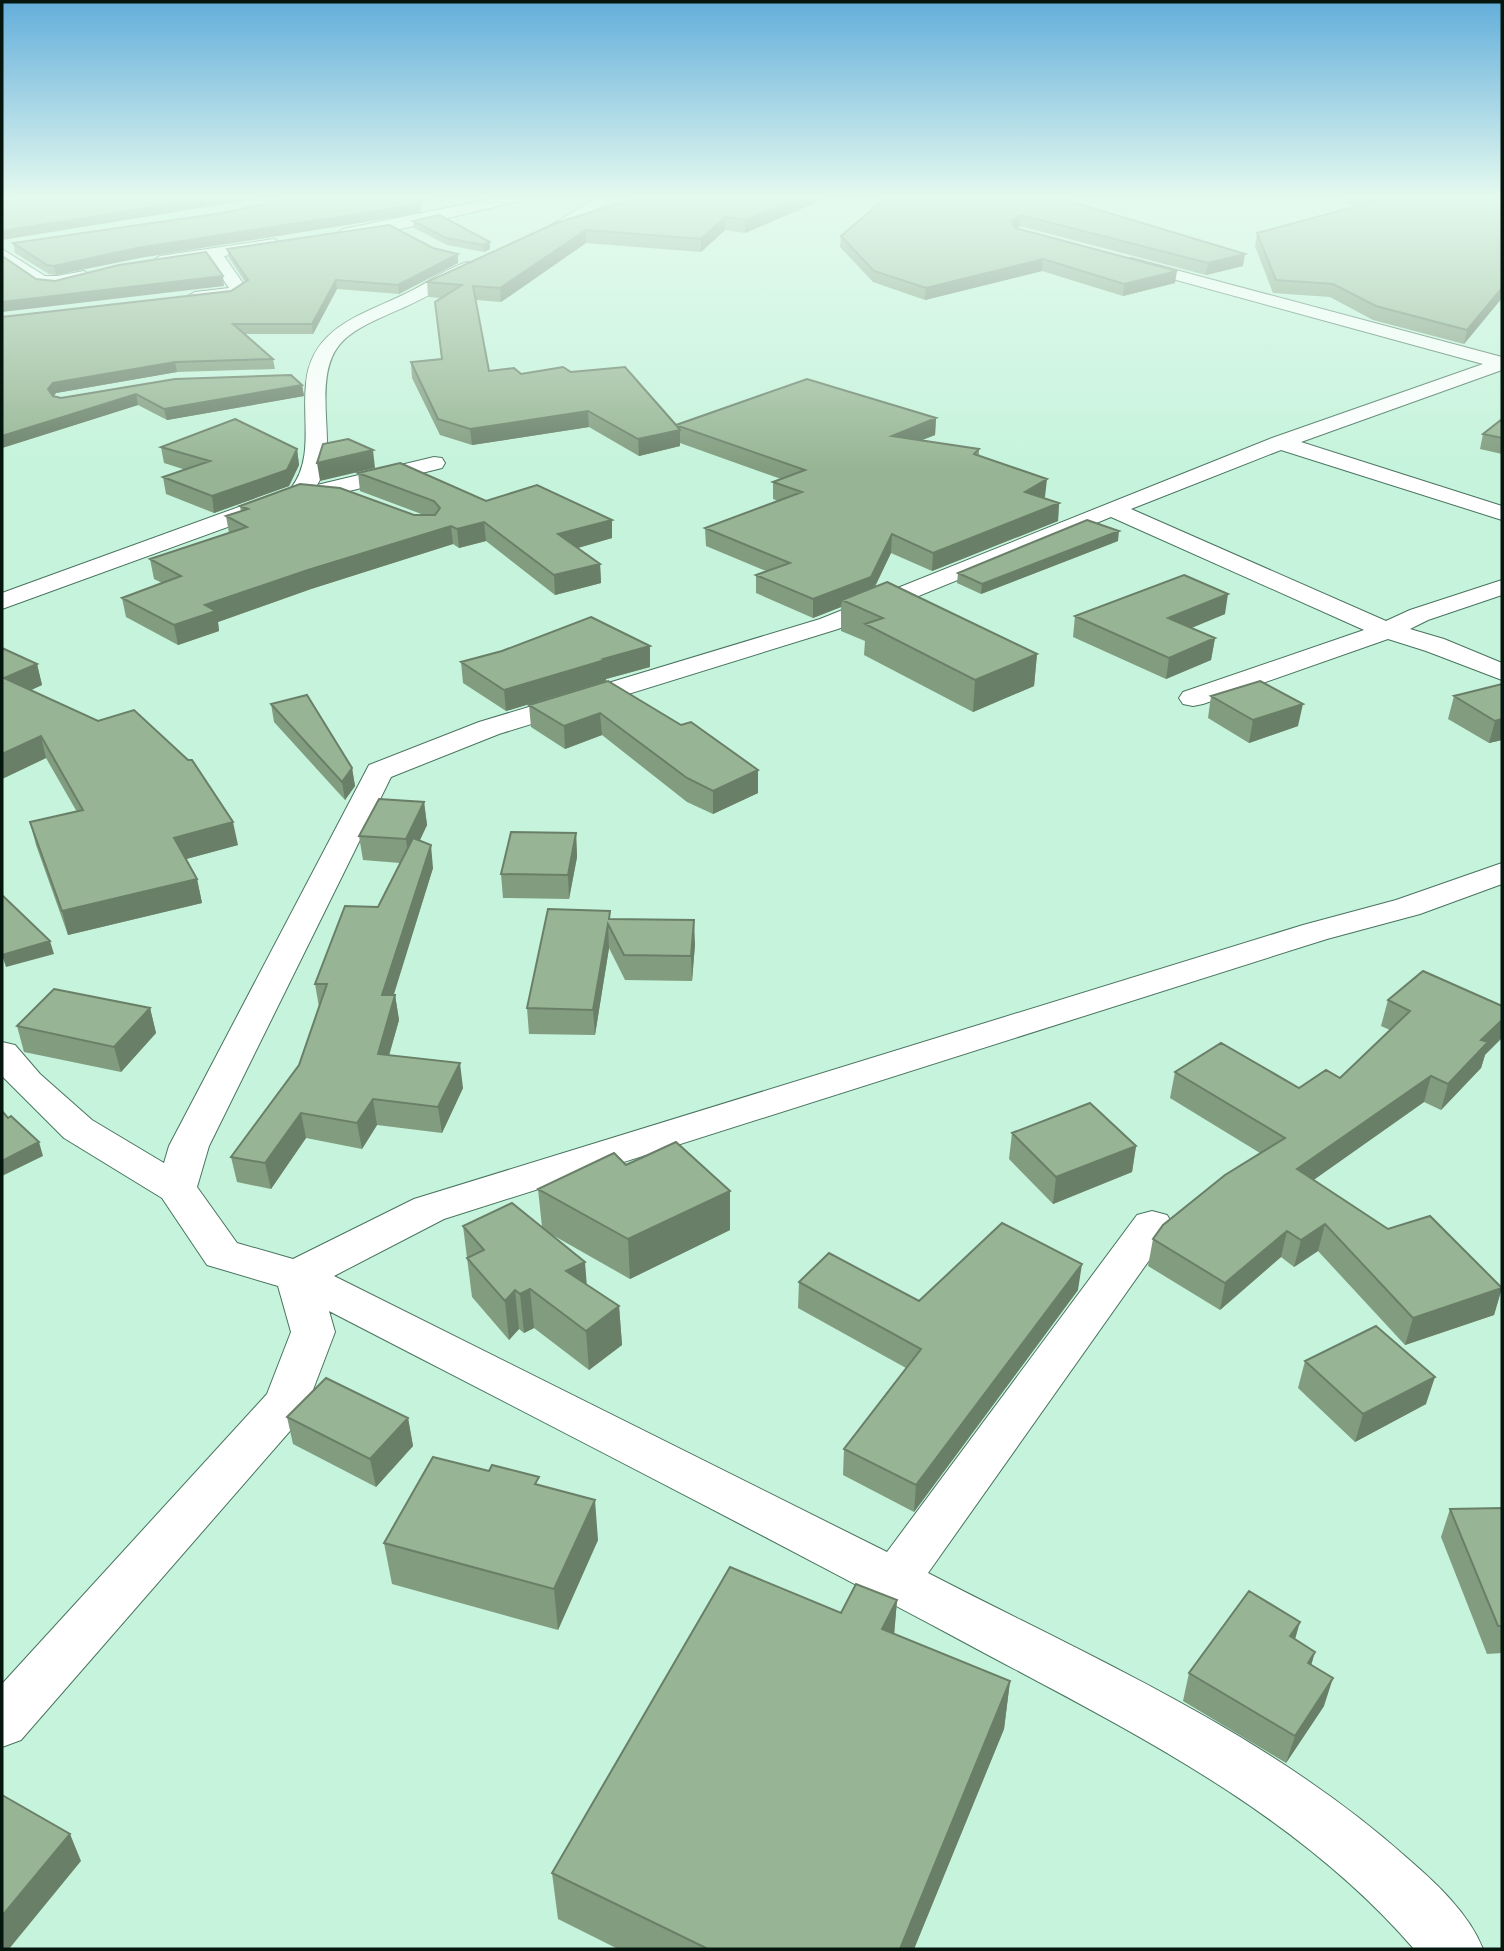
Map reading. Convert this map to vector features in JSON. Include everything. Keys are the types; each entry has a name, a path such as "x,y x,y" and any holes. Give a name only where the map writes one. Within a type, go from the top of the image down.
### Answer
{"street":[{"path":"175,299 232,293 236,288"},
{"path":"308,493 316,452 313,407 321,357 346,328 427,288"},
{"path":"1225,288 1502,364"},
{"path":"176,1188 189,1146 379,771 426,750 493,727 753,650 831,623 1279,442 1415,392 1502,364"},
{"path":"292,377 318,376"},
{"path":"1279,442 1502,513"},
{"path":"2,601 308,493 434,463"},
{"path":"308,493 343,496 371,505"},
{"path":"1111,509 1387,631 1435,645 1502,672"},
{"path":"1194,698 1387,631 1419,615 1502,587"},
{"path":"297,1276 429,1209 1315,932 1408,907 1502,873"},
{"path":"2,1053 27,1083 78,1129 176,1188 222,1254 297,1276 895,1580 1146,1713 1272,1787 1343,1839 1432,1922 1453,1949"},
{"path":"895,1580 1152,1225"},
{"path":"2,1722 287,1403 313,1332 297,1276"}],"building":[{"path":"2,288 121,288 2,302"},
{"path":"236,288 332,288 312,324 233,324 273,359 175,362 53,383 48,389 53,396 61,398 175,379 291,375 302,385 164,409 136,394 2,436 2,317 231,291"},
{"path":"457,288 473,288 489,371 514,368 521,374 563,367 571,372 625,367 680,430 638,439 588,411 470,429 438,419 411,362 442,359 435,302"},
{"path":"1341,288 1502,288 1467,330 1376,306"},
{"path":"807,379 936,418 892,436 979,449 974,454 1047,479 1025,492 1059,503 933,553 892,534 871,577 813,599 756,575 790,563 705,528 802,492 773,482 805,470 676,425"},
{"path":"235,419 297,449 287,470 212,496 163,477 210,461 161,447"},
{"path":"1502,419 1502,438 1483,434"},
{"path":"348,439 373,450 317,463 323,444"},
{"path":"400,463 486,501 537,485 612,520 558,534 600,564 554,575 484,522 457,529 451,526 308,570 205,605 216,611 174,625 122,598 181,576 150,559 247,527 226,516 248,509 240,506 300,484 340,488 414,515 435,515 440,508 434,501 358,473"},
{"path":"1087,520 1119,531 982,584 958,573"},
{"path":"1184,575 1228,594 1168,618 1215,638 1169,658 1075,616"},
{"path":"887,582 1037,654 975,680 865,624 883,618 842,600"},
{"path":"591,617 650,646 504,690 461,662 502,651"},
{"path":"2,648 37,664 4,678 98,721 134,710 188,760 192,760 233,822 174,838 197,879 62,911 30,822 83,810 41,736 2,754"},
{"path":"608,681 681,725 691,722 758,770 713,791 687,778 600,713 564,726 529,705"},
{"path":"1260,681 1303,704 1253,720 1211,696"},
{"path":"1502,684 1502,719 1495,721 1454,696"},
{"path":"307,695 352,768 342,782 271,704"},
{"path":"379,799 424,802 406,839 359,836"},
{"path":"511,832 576,833 568,875 501,874"},
{"path":"413,838 431,845 382,995 395,995 378,1054 460,1063 438,1107 373,1099 357,1123 301,1113 265,1163 231,1157 299,1065 327,984 315,984 345,906 378,907"},
{"path":"2,895 50,941 2,955"},
{"path":"548,909 610,911 609,919 694,920 691,956 624,955 608,924 593,1010 527,1008"},
{"path":"1423,971 1502,1006 1502,1020 1481,1040 1488,1042 1448,1084 1431,1076 1297,1169 1388,1229 1430,1216 1502,1288 1413,1318 1325,1224 1301,1240 1287,1231 1225,1283 1153,1239 1163,1225 1225,1175 1285,1138 1175,1072 1221,1043 1299,1088 1326,1070 1340,1078 1410,1011 1388,1000"},
{"path":"54,989 150,1008 114,1047 17,1026"},
{"path":"1090,1103 1136,1146 1056,1177 1012,1133"},
{"path":"2,1111 39,1142 2,1161"},
{"path":"676,1142 730,1191 628,1239 538,1189 614,1153 626,1165"},
{"path":"512,1203 585,1262 566,1271 619,1306 586,1331 530,1289 520,1294 515,1290 505,1301 467,1258 484,1250 463,1226"},
{"path":"1002,1223 1082,1264 916,1485 844,1449 921,1349 799,1282 829,1253 919,1301"},
{"path":"1376,1326 1435,1377 1363,1414 1305,1361"},
{"path":"326,1378 408,1418 370,1459 287,1417"},
{"path":"433,1457 489,1471 492,1465 539,1477 535,1484 595,1500 554,1589 384,1543"},
{"path":"1502,1508 1502,1626 1498,1626 1450,1509"},
{"path":"730,1567 841,1613 856,1584 897,1600 882,1629 1010,1681 900,1949 708,1949 552,1873"},
{"path":"1249,1591 1300,1622 1290,1636 1315,1652 1308,1663 1333,1678 1295,1736 1189,1673"},
{"path":"2,1795 70,1834 2,1916"}]}
